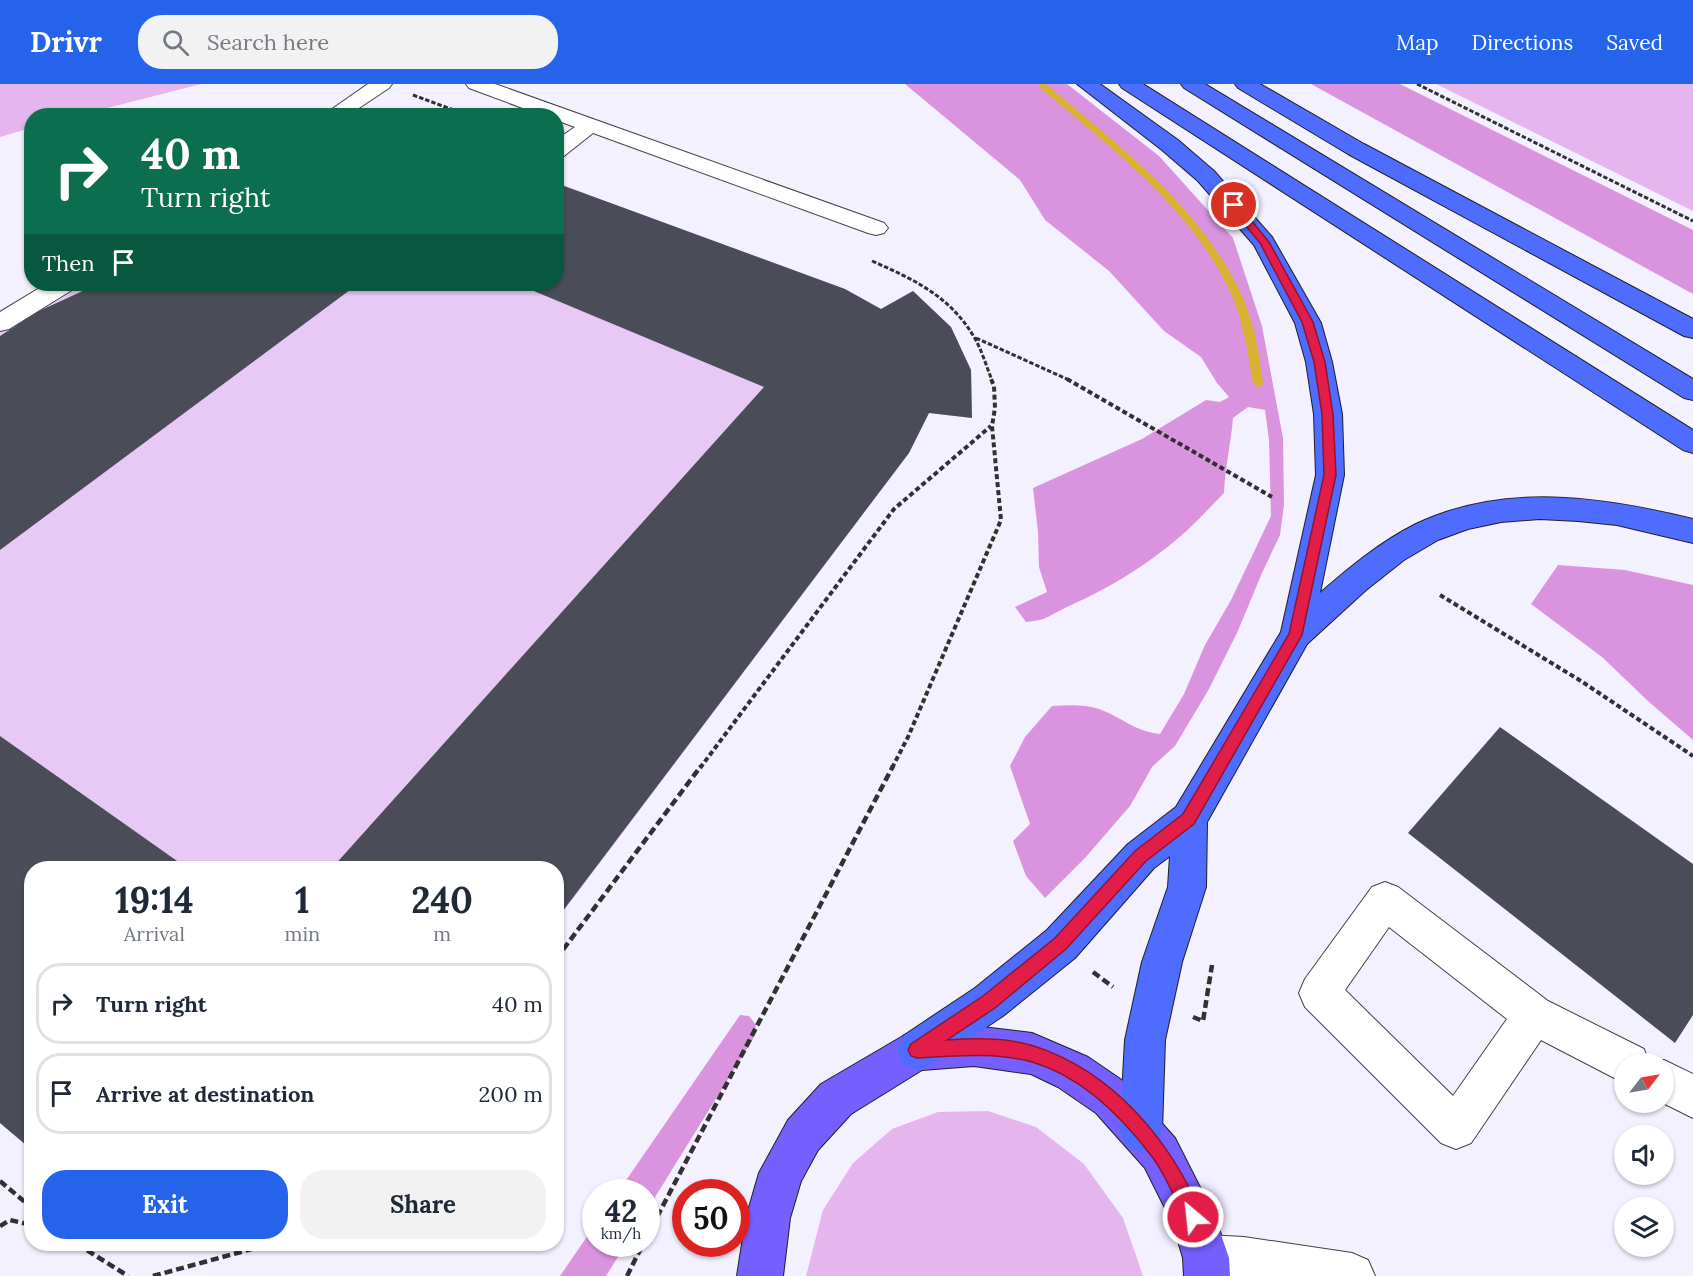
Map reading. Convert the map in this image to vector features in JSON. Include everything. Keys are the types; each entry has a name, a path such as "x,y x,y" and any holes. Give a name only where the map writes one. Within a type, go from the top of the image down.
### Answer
{"highway":[{"path":"917,1050 989,1002 1061,944 1141,856 1189,819 1296,635 1330,475 1328,414 1319,362 1308,322 1264,242 1206,176 1170,145 1087,84"},
{"path":"1129,84 1693,443"},
{"path":"1191,84 1693,391"},
{"path":"1217,84 1356,149"},
{"path":"1245,84 1356,149 1693,330"},
{"path":"1296,635 1393,551 1434,528 1467,518 1550,507 1599,510 1649,519 1693,531"},
{"path":"1140,1131 1145,1040 1162,962 1187,887 1189,819"}],"main road":[{"path":"760,1276 768,1218 781,1173 802,1135 836,1099 917,1050 974,1046 1032,1054 1073,1071 1111,1098 1160,1153 1193,1217 1207,1267"}],"street":[{"path":"341,84 375,89"},
{"path":"476,84 543,108"},
{"path":"345,108 375,89"},
{"path":"564,115 876,228"},
{"path":"564,145 591,125"},
{"path":"0,323 52,291"},
{"path":"1534,1015 1456,1128 1319,993 1385,900 1534,1015 1614,1056"},
{"path":"1674,1087 1693,1097"},
{"path":"1207,1267 1244,1260 1352,1276"}],"path":[{"path":"1417,84 1693,221"},
{"path":"409,94 447,108"},
{"path":"660,1211 908,737 1001,520 992,426 995,408 994,386 975,338 956,312 921,283 871,260"},
{"path":"975,338 1064,376 1272,497"},
{"path":"564,948 894,509 992,426"},
{"path":"1440,595 1581,681 1693,756"},
{"path":"0,1181 24,1201"},
{"path":"0,1226 10,1220 24,1223"},
{"path":"88,1251 128,1276"},
{"path":"153,1276 244,1251"},
{"path":"627,1276 637,1257"}],"shaded area":[{"path":"0,84 201,84 107,108 24,108 24,130 0,137"},
{"path":"905,84 1067,84 1159,156 1233,238 1262,326 1283,438 1284,505 1280,535 1237,633 1209,689 1175,746 1152,767 1130,806 1085,858 1045,898 1026,876 1013,841 1030,824 1010,766 1025,737 1052,706 1094,707 1142,730 1160,734 1184,694 1205,645 1231,600 1271,516 1269,440 1265,410 1248,407 1233,418 1224,493 1182,535 1114,584 1049,617 1026,622 1015,607 1047,592 1039,567 1033,488 1142,439 1206,400 1220,402 1229,397 1217,383 1201,357 1164,331 1109,271 1045,220 1020,180"},
{"path":"1311,84 1400,84 1693,230 1693,294"},
{"path":"1436,84 1693,84 1693,211"},
{"path":"564,186 845,289 881,309 913,291 951,327 971,370 972,418 929,413 909,453 564,911 564,861 24,861 24,1144 0,1123 0,328 60,291 564,291"},
{"path":"1558,565 1625,570 1693,585 1693,740 1602,657 1531,604"},
{"path":"740,1015 749,1016 756,1025 753,1039 660,1189 660,1179 627,1179"},
{"path":"988,1111 1036,1127 1084,1164 1123,1218 1143,1276 806,1276 823,1210 853,1163 892,1129 938,1112"},
{"path":"582,1244 582,1257 618,1257 606,1276 560,1276"}],"building":[{"path":"564,186 845,289 881,309 913,291 951,327 971,370 972,418 929,413 909,453 564,909 564,861 338,861 764,387 534,291 564,291"},
{"path":"83,291 349,291 0,550 0,336 39,311"},
{"path":"1500,727 1693,864 1693,1015 1675,1043 1408,833"},
{"path":"0,736 177,861 24,861 24,1143 0,1123"}],"waterway":[{"path":"1042,85 1153,181 1202,235 1222,266 1238,299 1251,341 1258,383"}],"route":[{"path":"1193,1217 1160,1153 1111,1098 1073,1071 1032,1054 974,1046 917,1050 989,1002 1061,944 1141,856 1189,819 1296,635 1330,475 1328,414 1319,362 1308,322 1264,242 1234,205"}]}
